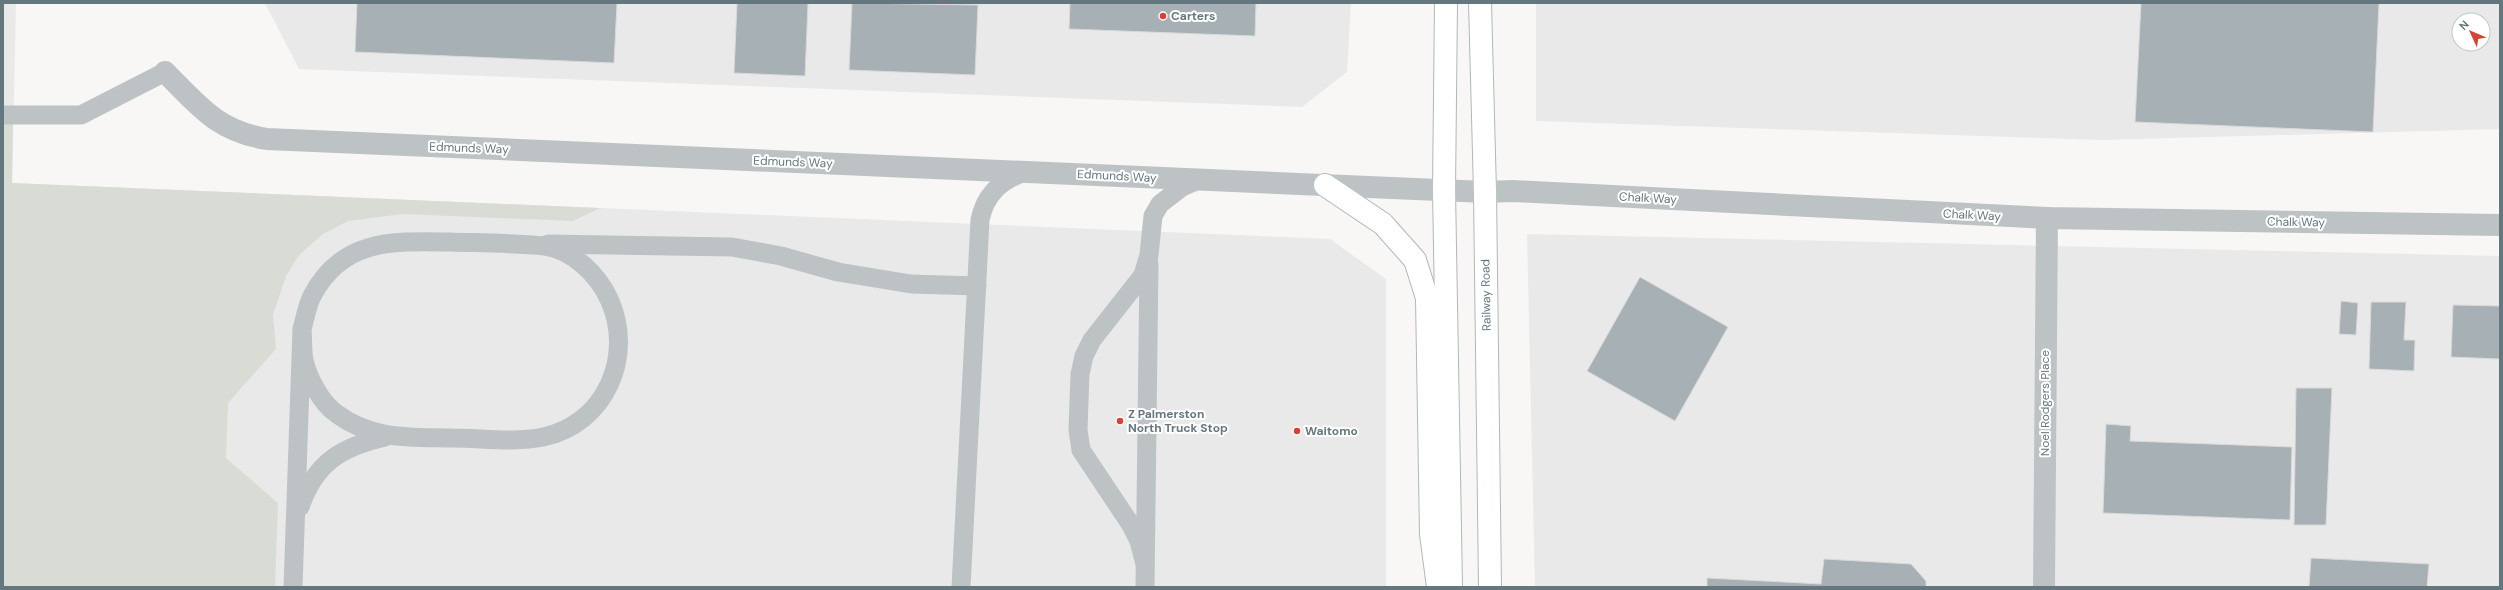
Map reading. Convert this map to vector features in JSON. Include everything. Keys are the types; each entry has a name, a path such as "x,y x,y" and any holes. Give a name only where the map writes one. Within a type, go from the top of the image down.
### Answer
{"main road":[{"path":"1446,3 1444,190 1451,587"},
{"name":"Railway Road","path":"1480,3 1485,192 1490,587"},
{"path":"1325,185 1383,224 1415,260 1427,298 1431,534 1438,587"}],"street":[{"name":"Edmunds Way","path":"165,72 218,122 235,132 267,139 1444,190"},
{"name":"Chalk Way","path":"1444,190 1485,192 1513,191 2047,218 2500,225"},
{"name":"Noel Rodgers Place","path":"2044,587 2047,218"}],"lane":[{"path":"3,115 80,115 165,72"},
{"path":"960,587 982,209 998,186 1010,177 1027,172"},
{"path":"1145,578 1151,227 1153,216 1160,204 1182,187 1198,180"},
{"path":"293,587 302,330 312,297 332,269 360,250 393,241 732,247 781,256 838,272 911,284 977,286"},
{"path":"302,330 304,360 316,389 335,413 360,429 391,436 513,439 543,437 572,426 596,406 612,380 620,350 617,316 603,285 579,261 549,247 515,244"},
{"path":"1145,578 1139,542 1131,525 1081,450 1078,430 1080,374 1084,356 1092,340 1134,288 1142,275 1150,255"},
{"path":"296,519 307,487 328,461 357,443 391,436"}],"shaded area":[{"path":"3,3 16,3 12,183 1330,239 1386,279 1386,587 3,587"},
{"path":"265,3 1351,3 1347,72 1302,107 299,69"},
{"path":"1536,3 2500,3 2500,129 2101,140 1536,121"},
{"path":"13,122 12,183 600,208 573,221 402,214 348,221 323,234 299,255 286,276 273,315 276,349 228,403 226,458 278,503 275,587 3,587 3,123"},
{"path":"1527,234 2500,256 2500,587 1535,587"}],"building":[{"path":"357,3 617,3 614,63 355,52"},
{"path":"737,3 808,3 805,76 734,73"},
{"path":"852,3 978,5 975,75 849,70"},
{"name":"Carters","path":"1070,3 1256,3 1255,36 1069,29"},
{"path":"2141,3 2379,3 2373,132 2135,122"},
{"path":"1640,277 1728,327 1675,421 1587,371"},
{"path":"2341,301 2358,303 2356,335 2339,334"},
{"path":"2371,302 2406,302 2404,340 2415,340 2414,371 2369,369"},
{"path":"2453,305 2500,306 2500,359 2451,357"},
{"path":"2296,388 2332,388 2326,525 2294,525"},
{"path":"2106,424 2131,426 2130,441 2292,447 2290,520 2103,513"},
{"path":"2311,558 2429,564 2427,587 2309,587"},
{"path":"1824,559 1911,564 1926,581 1926,587 1707,587 1707,578 1821,584"}],"place":[{"name":"Carters","path":"1163,16"},
{"name":"Z Palmerston North Truck Stop","path":"1120,421"},
{"name":"Waitomo","path":"1297,431"}]}
